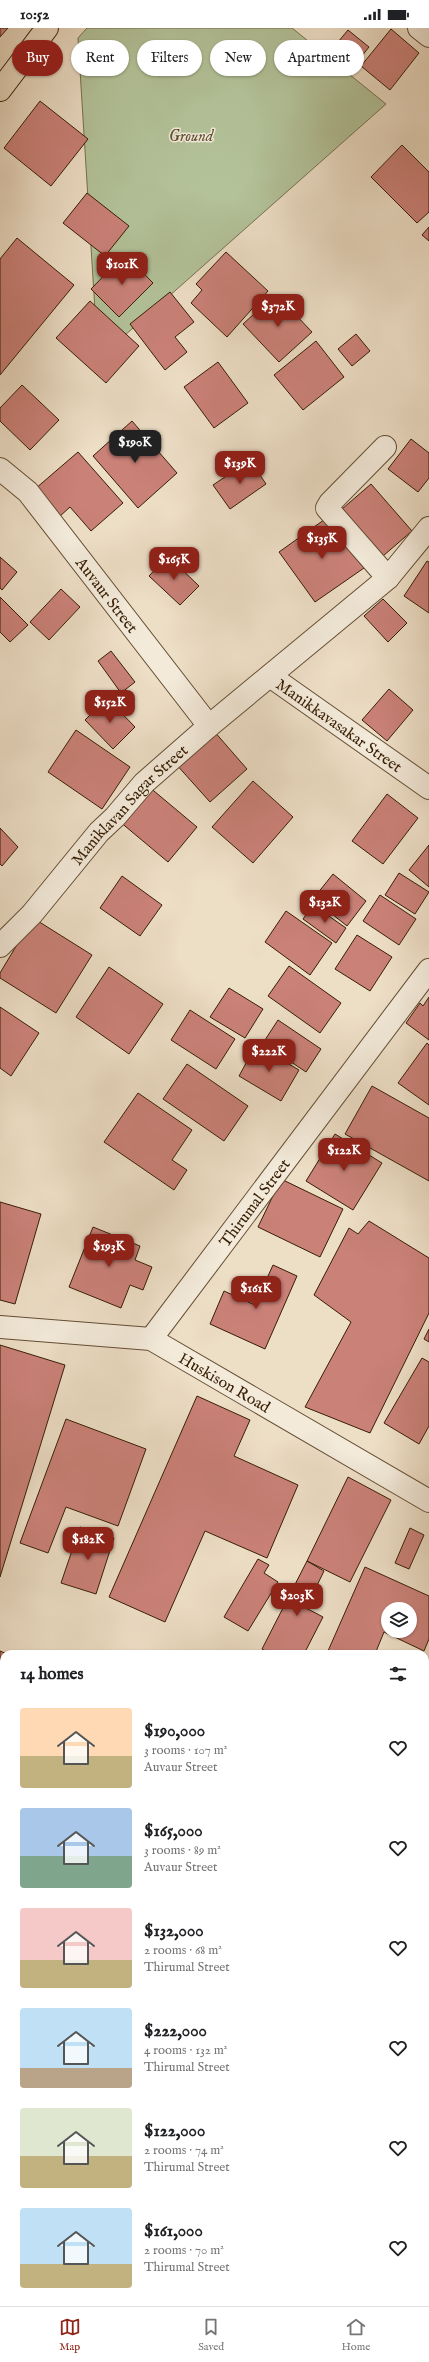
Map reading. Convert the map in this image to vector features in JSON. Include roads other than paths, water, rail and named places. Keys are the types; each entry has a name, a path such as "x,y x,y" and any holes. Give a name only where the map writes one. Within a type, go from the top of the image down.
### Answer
{"main road":[{"path":"0,90 47,28"}],"street":[{"path":"419,28 429,36"},
{"path":"385,447 330,503 327,508 388,578"},
{"name":"Auvaur Street","path":"0,468 28,492 209,726"},
{"name":"Maniklavan Sagar Street","path":"0,946 32,914 99,832 115,818 144,783 209,726 388,578 429,528"},
{"name":"Manikkavasakar Street","path":"270,676 429,788"},
{"name":"Thirumal Street","path":"150,1339 429,970"},
{"name":"Huskison Road","path":"0,1327 150,1339 429,1502"}],"park label":[{"name":"Ground","path":"191,135"}]}
